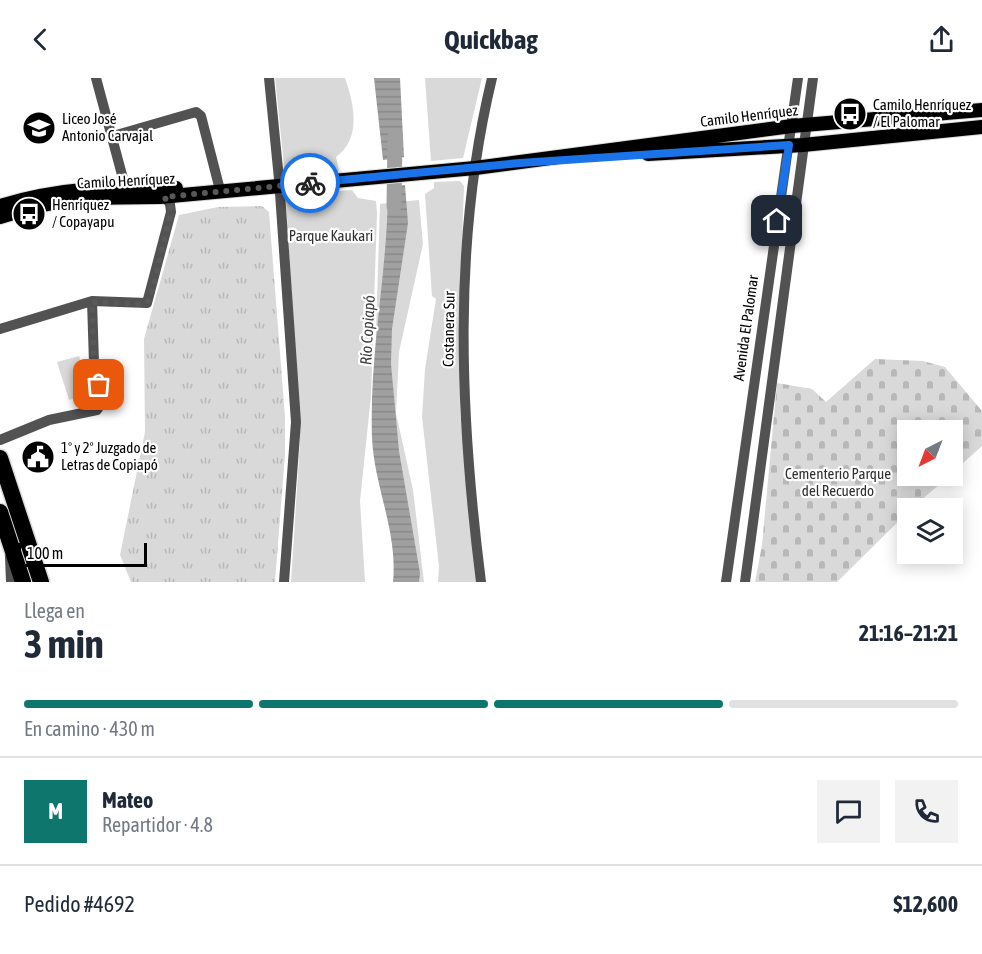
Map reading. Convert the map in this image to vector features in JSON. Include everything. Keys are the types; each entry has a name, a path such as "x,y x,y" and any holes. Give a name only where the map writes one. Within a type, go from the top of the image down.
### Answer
{"highway":[{"path":"0,458 41,582"},
{"path":"0,512 22,582"}],"main road":[{"name":"Camilo Henríquez","path":"0,206 65,190 161,192 280,187 341,179 520,163 792,126 982,110"},
{"name":"Camilo Henríquez","path":"520,163 796,145 982,127"},
{"name":"Camilo Henríquez","path":"0,217 56,202 123,192"}],"street":[{"path":"96,78 113,136 123,192"},
{"path":"269,78 280,187 296,422 284,582"},
{"name":"Costanera Sur","path":"480,582 466,458 463,303 475,168 492,78"},
{"name":"Avenida El Palomar","path":"745,582 787,269 796,145 792,126 798,78"},
{"name":"Avenida El Palomar","path":"726,582 771,264 796,145 807,126 813,78"},
{"path":"113,136 196,111 201,116 220,190"},
{"path":"0,329 92,302 144,304 150,300 171,212 170,204 161,192"},
{"path":"771,264 787,269"},
{"path":"0,440 50,420 97,410 100,404 94,363 92,302"},
{"path":"9,544 11,582"}],"green space":[{"path":"275,78 345,78 354,120 350,140 336,157 339,171 285,175"},
{"path":"425,78 482,78 463,158 431,161"},
{"path":"460,181 464,186 459,325 460,412 478,582 438,582 439,566 422,417 425,369 436,299 432,296 425,194 434,188 434,182"},
{"name":"Parque Kaukari","path":"352,190 358,198 376,201 377,213 371,396 360,501 365,582 291,582 300,442 286,199 294,194"},
{"path":"419,200 423,244 399,352 396,413 413,490 424,582 396,582 395,541 374,394 380,204"},
{"path":"262,206 269,212 285,417 285,454 275,582 131,582 120,555 145,432 144,339 179,215 218,207"},
{"path":"79,356 91,393 69,400 57,362"},
{"name":"Cementerio Parque del Recuerdo","path":"875,359 923,361 945,367 982,411 982,446 963,463 963,420 897,420 897,486 937,486 924,498 897,498 897,523 837,582 755,582 762,545 777,383 812,389 826,402"}],"shaded area":[{"path":"374,78 400,78 404,157 383,160"},
{"path":"405,185 408,223 392,329 391,364 399,451 420,573 419,582 393,582 392,545 372,438 373,375 385,249 388,187"}],"waterway":[{"name":"Río Copiapó","path":"394,206 395,137"}],"way so far":[{"path":"99,385 94,363 92,302 144,304 150,300 171,212 170,204 164,197 310,183"}],"place":[{"name":"Camilo Henríquez / El Palomar","path":"850,114"},
{"name":"Liceo José Antonio Carvajal","path":"39,128"},
{"name":"Henríquez / Copayapu","path":"29,214"},
{"name":"1° y 2° Juzgado de Letras de Copiapó","path":"38,457"}],"route":[{"path":"310,183 520,163 789,145 777,221"}]}
